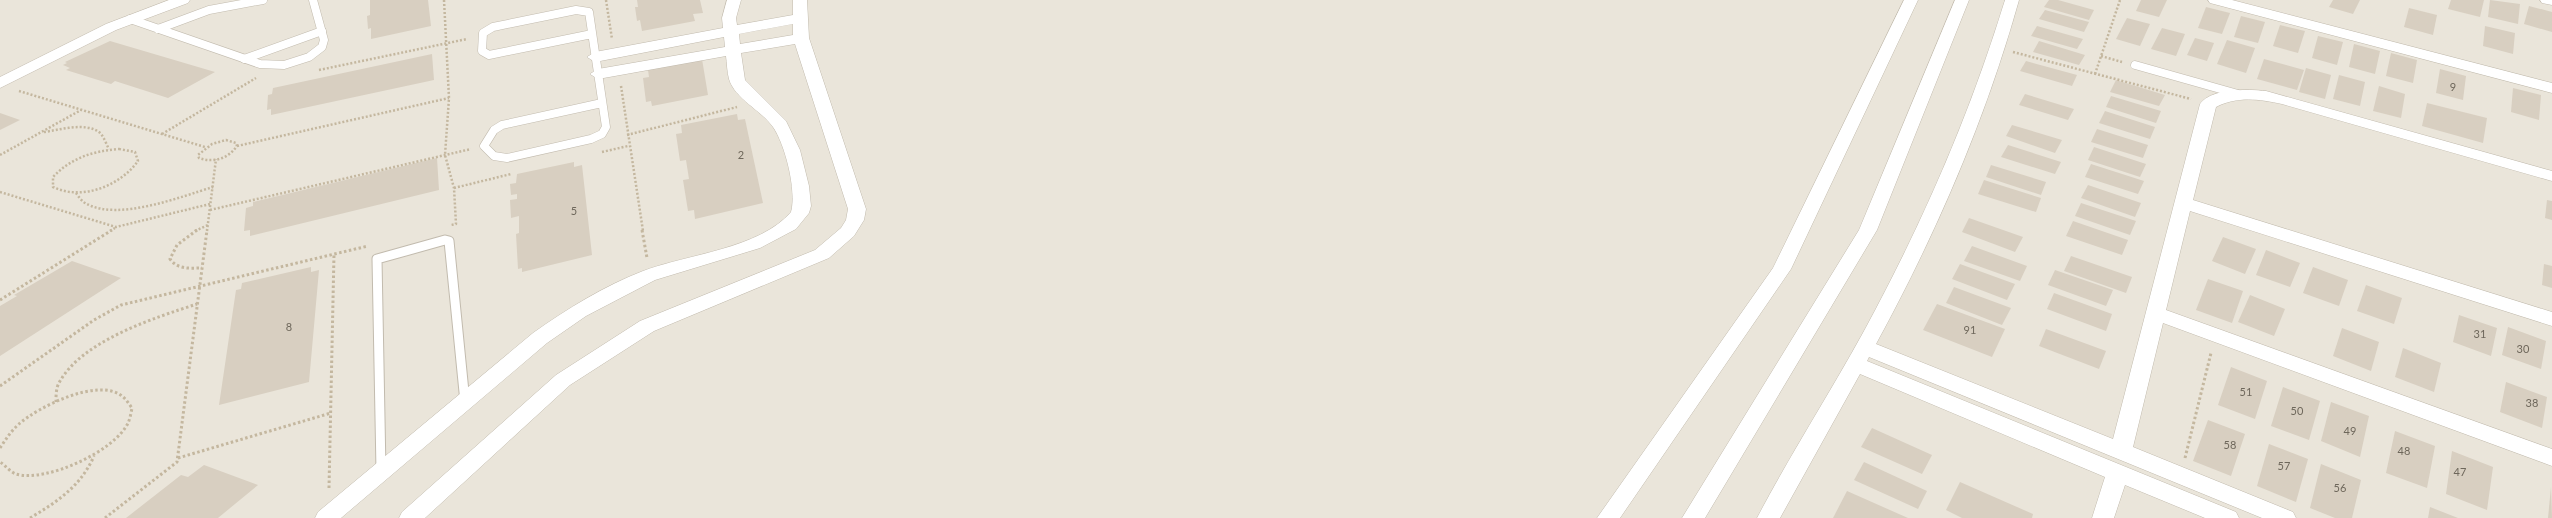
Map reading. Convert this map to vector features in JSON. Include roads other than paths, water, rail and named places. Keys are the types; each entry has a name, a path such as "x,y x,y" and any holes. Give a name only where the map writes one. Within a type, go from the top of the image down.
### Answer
{"street":[{"path":"0,83 130,19 183,0"},
{"path":"327,517 564,320 620,289 650,275 766,240 786,229 799,215 803,200 785,134 771,113 741,86 737,80 729,18 734,0"},
{"path":"1608,518 1782,269 1911,0"},
{"path":"1693,518 1868,230 1962,0"},
{"path":"1768,518 1860,355 1945,186 1972,122 1998,48 2012,0"},
{"path":"2215,0 2552,88"},
{"path":"2255,0 2552,76"},
{"path":"2547,0 2552,1"},
{"path":"410,518 563,380 646,326 804,263 837,244 848,232 856,214 854,198 801,38 800,9 731,41 598,74"},
{"path":"595,57 731,41 801,38"},
{"path":"2103,518 2119,462 2182,202 2208,104 2220,97 2238,94 2260,95 2285,100 2552,176"},
{"path":"2182,202 2552,319"},
{"path":"2155,313 2552,458"},
{"path":"1860,355 2119,462 2228,518"},
{"path":"2119,462 2181,476 2285,518"}],"lane":[{"path":"158,29 209,10 263,0"},
{"path":"130,19 244,59 265,65 277,66 297,62 318,51 324,43 313,0"},
{"path":"592,34 489,55 482,51 480,36 484,31 493,27 580,9 588,12 592,34 606,130 598,137 507,158 494,156 484,146 494,130 502,125 602,103"},
{"path":"244,59 322,31"},
{"path":"2135,66 2238,94"},
{"path":"381,472 377,259 444,240 449,242 465,402"}]}
